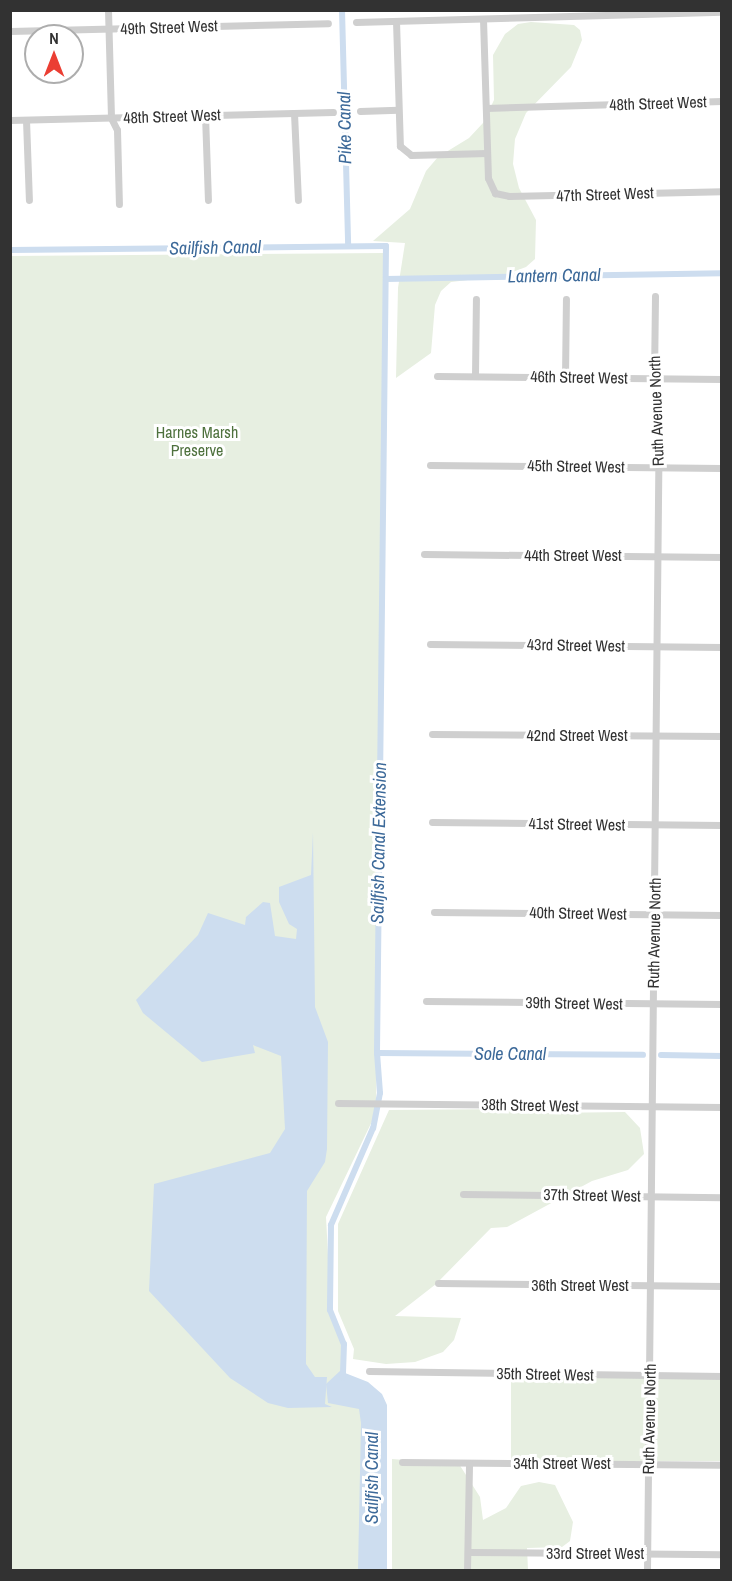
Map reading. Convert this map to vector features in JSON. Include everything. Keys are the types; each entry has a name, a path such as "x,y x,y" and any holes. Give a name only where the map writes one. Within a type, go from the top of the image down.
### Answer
{"street":[{"path":"108,10 111,118 117,130 119,204"},
{"path":"356,22 601,13 722,12"},
{"path":"396,21 400,146 411,155 487,153 483,19"},
{"name":"49th Street West","path":"10,31 328,23"},
{"name":"48th Street West","path":"486,108 722,101"},
{"path":"360,111 398,110"},
{"name":"48th Street West","path":"10,120 333,112"},
{"path":"294,113 298,200"},
{"path":"205,115 208,200"},
{"path":"26,120 29,200"},
{"name":"47th Street West","path":"487,153 491,189 509,196 722,191"},
{"name":"Ruth Avenue North","path":"647,1570 659,406 654,378 655,296"},
{"path":"476,299 476,376"},
{"path":"565,377 566,299"},
{"name":"46th Street West","path":"437,376 722,379"},
{"name":"45th Street West","path":"430,465 722,468"},
{"name":"44th Street West","path":"424,554 722,558"},
{"name":"43rd Street West","path":"430,644 722,647"},
{"name":"42nd Street West","path":"432,734 722,736"},
{"name":"41st Street West","path":"432,822 722,825"},
{"name":"40th Street West","path":"434,912 722,915"},
{"name":"39th Street West","path":"426,1001 722,1004"},
{"name":"38th Street West","path":"338,1103 722,1107"},
{"name":"37th Street West","path":"463,1194 722,1197"},
{"name":"36th Street West","path":"438,1283 722,1286"},
{"name":"35th Street West","path":"369,1371 722,1376"},
{"name":"34th Street West","path":"402,1462 722,1465"},
{"path":"467,1570 469,1463"},
{"name":"33rd Street West","path":"468,1552 722,1554"}],"green space":[{"path":"531,22 574,25 580,30 582,40 571,67 526,113 515,139 513,164 519,188 536,220 535,259 526,267 502,276 451,282 441,291 435,305 431,353 396,378 398,288 405,243 373,241 410,209 426,171 438,157 469,138 483,123 494,100 493,55 505,34 518,24"},
{"name":"Harnes Marsh Preserve","path":"385,253 376,1113 326,1217 331,1311 343,1350 343,1397 369,1410 368,1570 11,1570 11,256"},
{"path":"519,1109 547,1113 625,1112 640,1128 644,1154 628,1170 592,1181 507,1227 491,1228 436,1284 395,1316 461,1318 454,1340 443,1352 415,1362 386,1364 353,1359 354,1349 338,1311 338,1224 389,1110"},
{"path":"511,1373 721,1373 721,1461 511,1461"},
{"path":"392,1459 459,1464 480,1497 483,1520 506,1508 521,1486 539,1482 555,1485 573,1522 570,1541 562,1547 527,1548 528,1570 392,1570"}],"water":[{"path":"313,832 315,1007 328,1042 327,1149 325,1162 307,1191 306,1364 315,1377 327,1377 325,1404 332,1407 288,1408 268,1403 230,1378 149,1291 154,1184 270,1153 285,1129 281,1056 253,1045 255,1053 202,1062 143,1013 136,1000 198,935 208,913 245,925 246,917 263,902 270,903 275,936 296,939 297,929 289,924 279,902 279,887 311,875"},
{"name":"Sailfish Canal","path":"340,1371 368,1382 382,1394 387,1405 387,1570 358,1570 361,1423 359,1409 328,1403 326,1384"}],"waterway":[{"name":"Pike Canal","path":"342,10 348,246"},
{"name":"Sailfish Canal Extension","path":"10,250 386,246 377,1053 380,1093 373,1128 331,1225 330,1310 344,1344 343,1378"},
{"name":"Lantern Canal","path":"386,279 722,273"},
{"name":"Sole Canal","path":"377,1053 643,1055"},
{"name":"Sole Canal","path":"661,1055 722,1056"}]}
